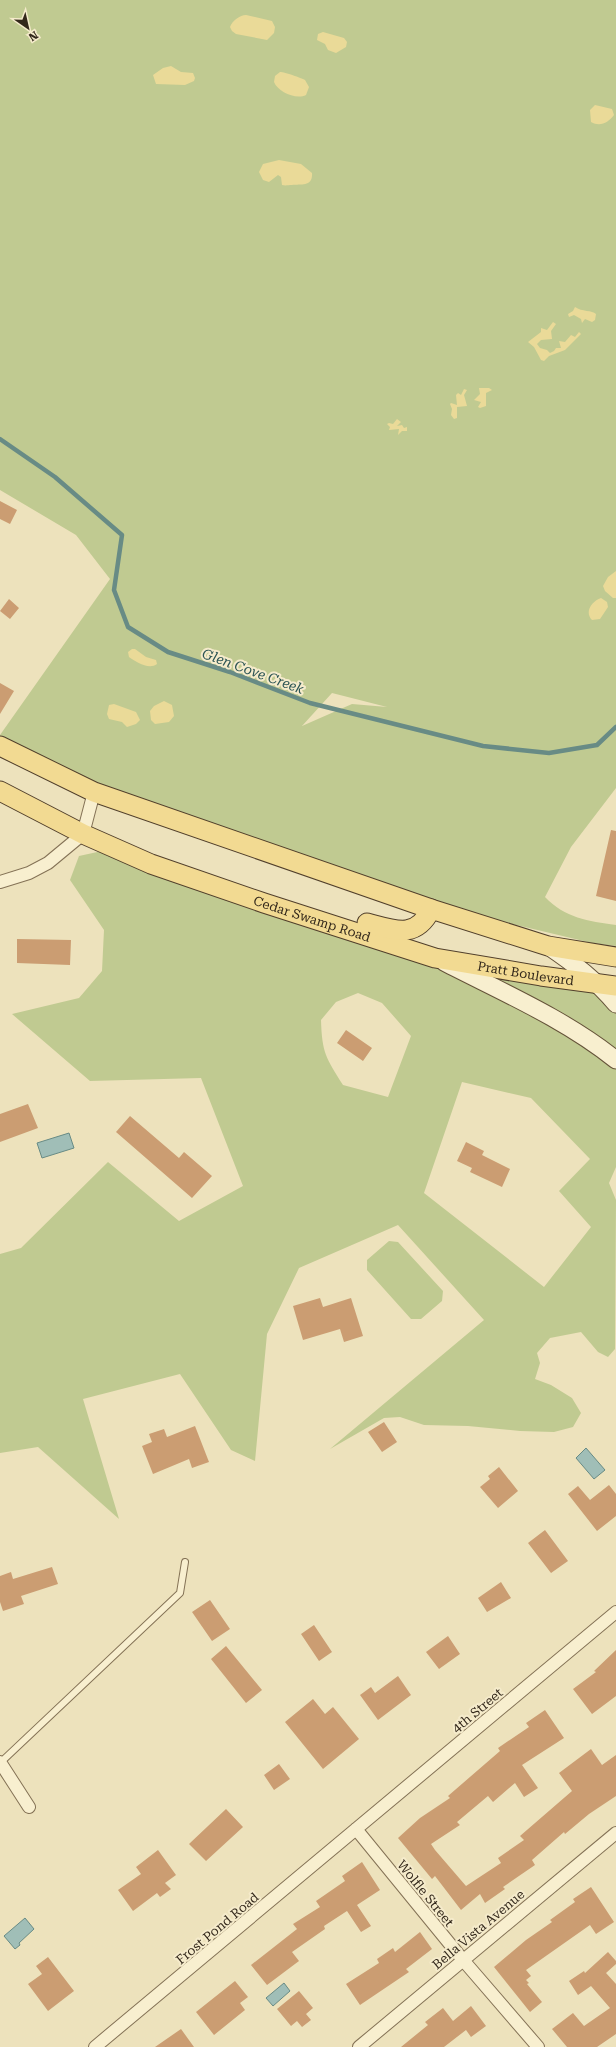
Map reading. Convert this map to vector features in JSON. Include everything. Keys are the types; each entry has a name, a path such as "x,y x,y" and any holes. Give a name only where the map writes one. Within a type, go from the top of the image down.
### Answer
{"main road":[{"path":"0,746 94,792 430,909 548,946 616,957"},
{"name":"Cedar Swamp Road","path":"0,791 83,834 151,864 435,958 547,1015 616,1060"},
{"path":"244,896 288,900 306,904 397,931 420,925 425,920 430,909"},
{"path":"548,946 608,985 616,1004"},
{"name":"Pratt Boulevard","path":"435,958 608,985"}],"street":[{"path":"0,882 29,873 48,863 83,834 94,792"},
{"name":"4th Street","path":"356,1829 616,1612"},
{"path":"0,1762 29,1807"},
{"name":"Wolfle Street","path":"356,1829 463,1960 538,2047"},
{"name":"Frost Pond Road","path":"95,2047 356,1829"},
{"name":"Bella Vista Avenue","path":"359,2047 616,1833"}],"lane":[{"path":"0,1762 180,1593 185,1562"}],"green space":[{"path":"0,0 616,0 616,788 571,847 545,897 561,910 569,914 587,920 616,925 616,946 592,943 470,914 216,830 0,746 0,735 110,579 76,535 0,490","holes":["332,693 387,707 352,704 302,726"]},
{"path":"102,851 433,958 616,983 616,1167 609,1183 616,1200 615,1349 608,1357 598,1352 581,1332 550,1338 537,1353 540,1363 535,1379 551,1385 572,1398 581,1413 573,1427 554,1432 520,1431 468,1426 424,1425 400,1417 384,1418 330,1449 484,1320 398,1225 299,1268 267,1334 255,1461 231,1450 180,1374 83,1399 119,1519 38,1447 0,1453 0,1254 21,1248 108,1162 179,1221 243,1186 201,1078 90,1081 12,1014 79,998 102,971 104,930 70,880 79,856","holes":["358,993 382,1003 411,1036 388,1097 343,1085 326,1055 322,1040 321,1020 336,1002","462,1082 531,1098 590,1159 559,1191 591,1227 544,1287 424,1193"]},
{"path":"389,1241 398,1242 443,1291 442,1301 421,1319 411,1319 367,1270 367,1260"}],"sand":[{"path":"246,15 272,21 275,27 274,33 267,40 236,34 232,31 230,27 231,25 239,17"},
{"path":"323,32 344,38 347,42 346,47 336,53 328,50 325,44 317,40 318,34"},
{"path":"171,66 181,72 193,73 195,78 194,81 185,85 156,84 153,75 163,68"},
{"path":"280,72 305,80 309,87 306,95 293,96 279,89 274,82 275,76"},
{"path":"595,105 612,109 614,115 609,120 601,124 591,122 590,110"},
{"path":"279,160 301,164 312,173 311,181 306,184 282,185 281,177 278,175 269,182 263,180 259,172 263,164"},
{"path":"575,307 596,314 595,320 592,322 585,319 582,323 581,319 574,315 569,317 568,314 573,311"},
{"path":"553,322 556,324 551,331 552,339 541,340 537,344 540,348 547,350 550,353 556,348 561,348 559,341 565,342 571,335 575,337 579,332 581,334 565,350 549,356 544,361 541,360 534,347 528,342 541,332 541,328 547,330"},
{"path":"479,388 489,388 492,390 486,393 486,406 480,408 478,407 481,402 474,400 480,394"},
{"path":"464,389 467,390 464,395 467,406 457,407 457,418 454,419 451,415 452,409 450,404 457,405 456,395 458,393 461,395"},
{"path":"397,419 401,422 397,426 402,425 404,428 407,427 407,431 402,431 398,435 399,429 389,430 390,427 387,424 393,424"},
{"path":"616,571 616,598 613,598 605,591 603,586 608,577"},
{"path":"601,598 607,602 608,607 600,619 592,620 589,614 590,607"},
{"path":"135,649 146,657 156,660 157,664 154,666 146,666 129,657 128,652"},
{"path":"164,701 172,705 174,716 169,722 155,724 151,720 150,711 154,706"},
{"path":"114,704 136,712 140,720 136,724 127,727 122,722 109,719 107,714 109,705"}],"water":[{"path":"69,1133 74,1148 42,1158 37,1143"},
{"path":"586,1448 605,1470 594,1479 576,1458"},
{"path":"25,1918 34,1929 19,1943 20,1945 15,1949 4,1936"},
{"path":"284,1983 290,1991 273,2006 266,1998"}],"building":[{"path":"0,501 17,510 10,524 0,519"},
{"path":"9,599 19,608 10,619 0,611"},
{"path":"0,683 14,691 0,714"},
{"path":"611,830 616,831 616,901 596,896"},
{"path":"17,939 71,940 70,965 17,963"},
{"path":"346,1030 372,1048 363,1061 337,1043"},
{"path":"28,1104 38,1128 0,1142 0,1114"},
{"path":"130,1116 179,1158 184,1152 212,1176 192,1198 116,1132"},
{"path":"466,1142 484,1151 482,1155 510,1169 502,1187 470,1172 472,1168 457,1161"},
{"path":"320,1298 323,1307 351,1298 363,1336 344,1342 340,1329 303,1340 293,1306"},
{"path":"384,1422 397,1442 382,1452 368,1432"},
{"path":"195,1426 209,1462 192,1468 189,1459 153,1474 142,1446 152,1442 149,1434 164,1429 167,1437"},
{"path":"499,1467 518,1491 498,1508 480,1487 490,1479 488,1476"},
{"path":"609,1485 616,1494 616,1516 597,1531 568,1494 578,1486 590,1500"},
{"path":"545,1530 568,1561 551,1573 528,1543"},
{"path":"52,1567 58,1584 21,1596 24,1604 3,1611 0,1602 0,1576 11,1572 13,1579"},
{"path":"501,1582 511,1598 487,1612 478,1598"},
{"path":"210,1600 230,1629 212,1641 192,1612"},
{"path":"314,1625 332,1652 319,1661 301,1634"},
{"path":"448,1636 460,1654 439,1669 426,1652"},
{"path":"226,1646 262,1690 246,1703 211,1659"},
{"path":"616,1650 616,1696 592,1714 573,1689 596,1672 594,1671"},
{"path":"398,1676 411,1695 378,1720 360,1695 371,1687 375,1693"},
{"path":"313,1699 325,1714 333,1707 359,1739 323,1769 285,1722"},
{"path":"545,1710 564,1738 522,1765 538,1788 524,1797 515,1783 493,1802 488,1796 457,1822 460,1825 431,1844 435,1850 466,1886 501,1863 498,1858 524,1840 520,1836 572,1791 559,1773 591,1749 602,1765 616,1755 616,1796 589,1814 565,1834 564,1832 532,1860 535,1865 503,1887 505,1889 485,1903 480,1894 461,1910 435,1876 432,1879 398,1838 420,1818 450,1798 448,1796 500,1751 498,1748 529,1727 526,1723"},
{"path":"279,1764 290,1779 274,1790 264,1775"},
{"path":"226,1809 243,1827 206,1861 189,1844"},
{"path":"158,1850 176,1875 165,1883 171,1889 160,1897 157,1893 133,1911 118,1890 141,1874 136,1867"},
{"path":"362,1862 380,1890 357,1905 371,1926 361,1932 347,1911 324,1926 325,1929 292,1952 299,1961 267,1985 251,1965 297,1929 293,1924 320,1907 316,1901 345,1881 342,1876"},
{"path":"591,1887 614,1922 596,1934 590,1925 526,1970 531,1976 526,1980 529,1983 527,1984 542,2002 530,2012 494,1967 526,1940 552,1922 550,1920 575,1902 573,1899"},
{"path":"420,1932 432,1949 406,1969 409,1972 360,2005 346,1984 379,1963 377,1959 393,1948 395,1952"},
{"path":"608,1952 616,1961 616,1964 606,1973 616,1984 616,2034 597,2047 567,2047 552,2029 573,2013 584,2026 610,2008 591,1986 578,1995 569,1981 584,1971 585,1973"},
{"path":"48,1957 74,1991 48,2011 28,1984 42,1974 36,1966"},
{"path":"235,1981 248,1997 240,2003 245,2010 214,2035 196,2012"},
{"path":"299,1991 313,2008 306,2014 311,2020 302,2027 297,2021 291,2026 277,2009"},
{"path":"471,2006 486,2026 471,2037 466,2030 444,2047 401,2047 428,2025 425,2022 443,2008 453,2021"},
{"path":"181,2029 194,2047 155,2047"}],"waterway":[{"name":"Glen Cove Creek","path":"0,439 55,477 122,535 114,590 128,627 168,652 230,672 310,703 483,746 549,753 597,745 616,727"}]}
